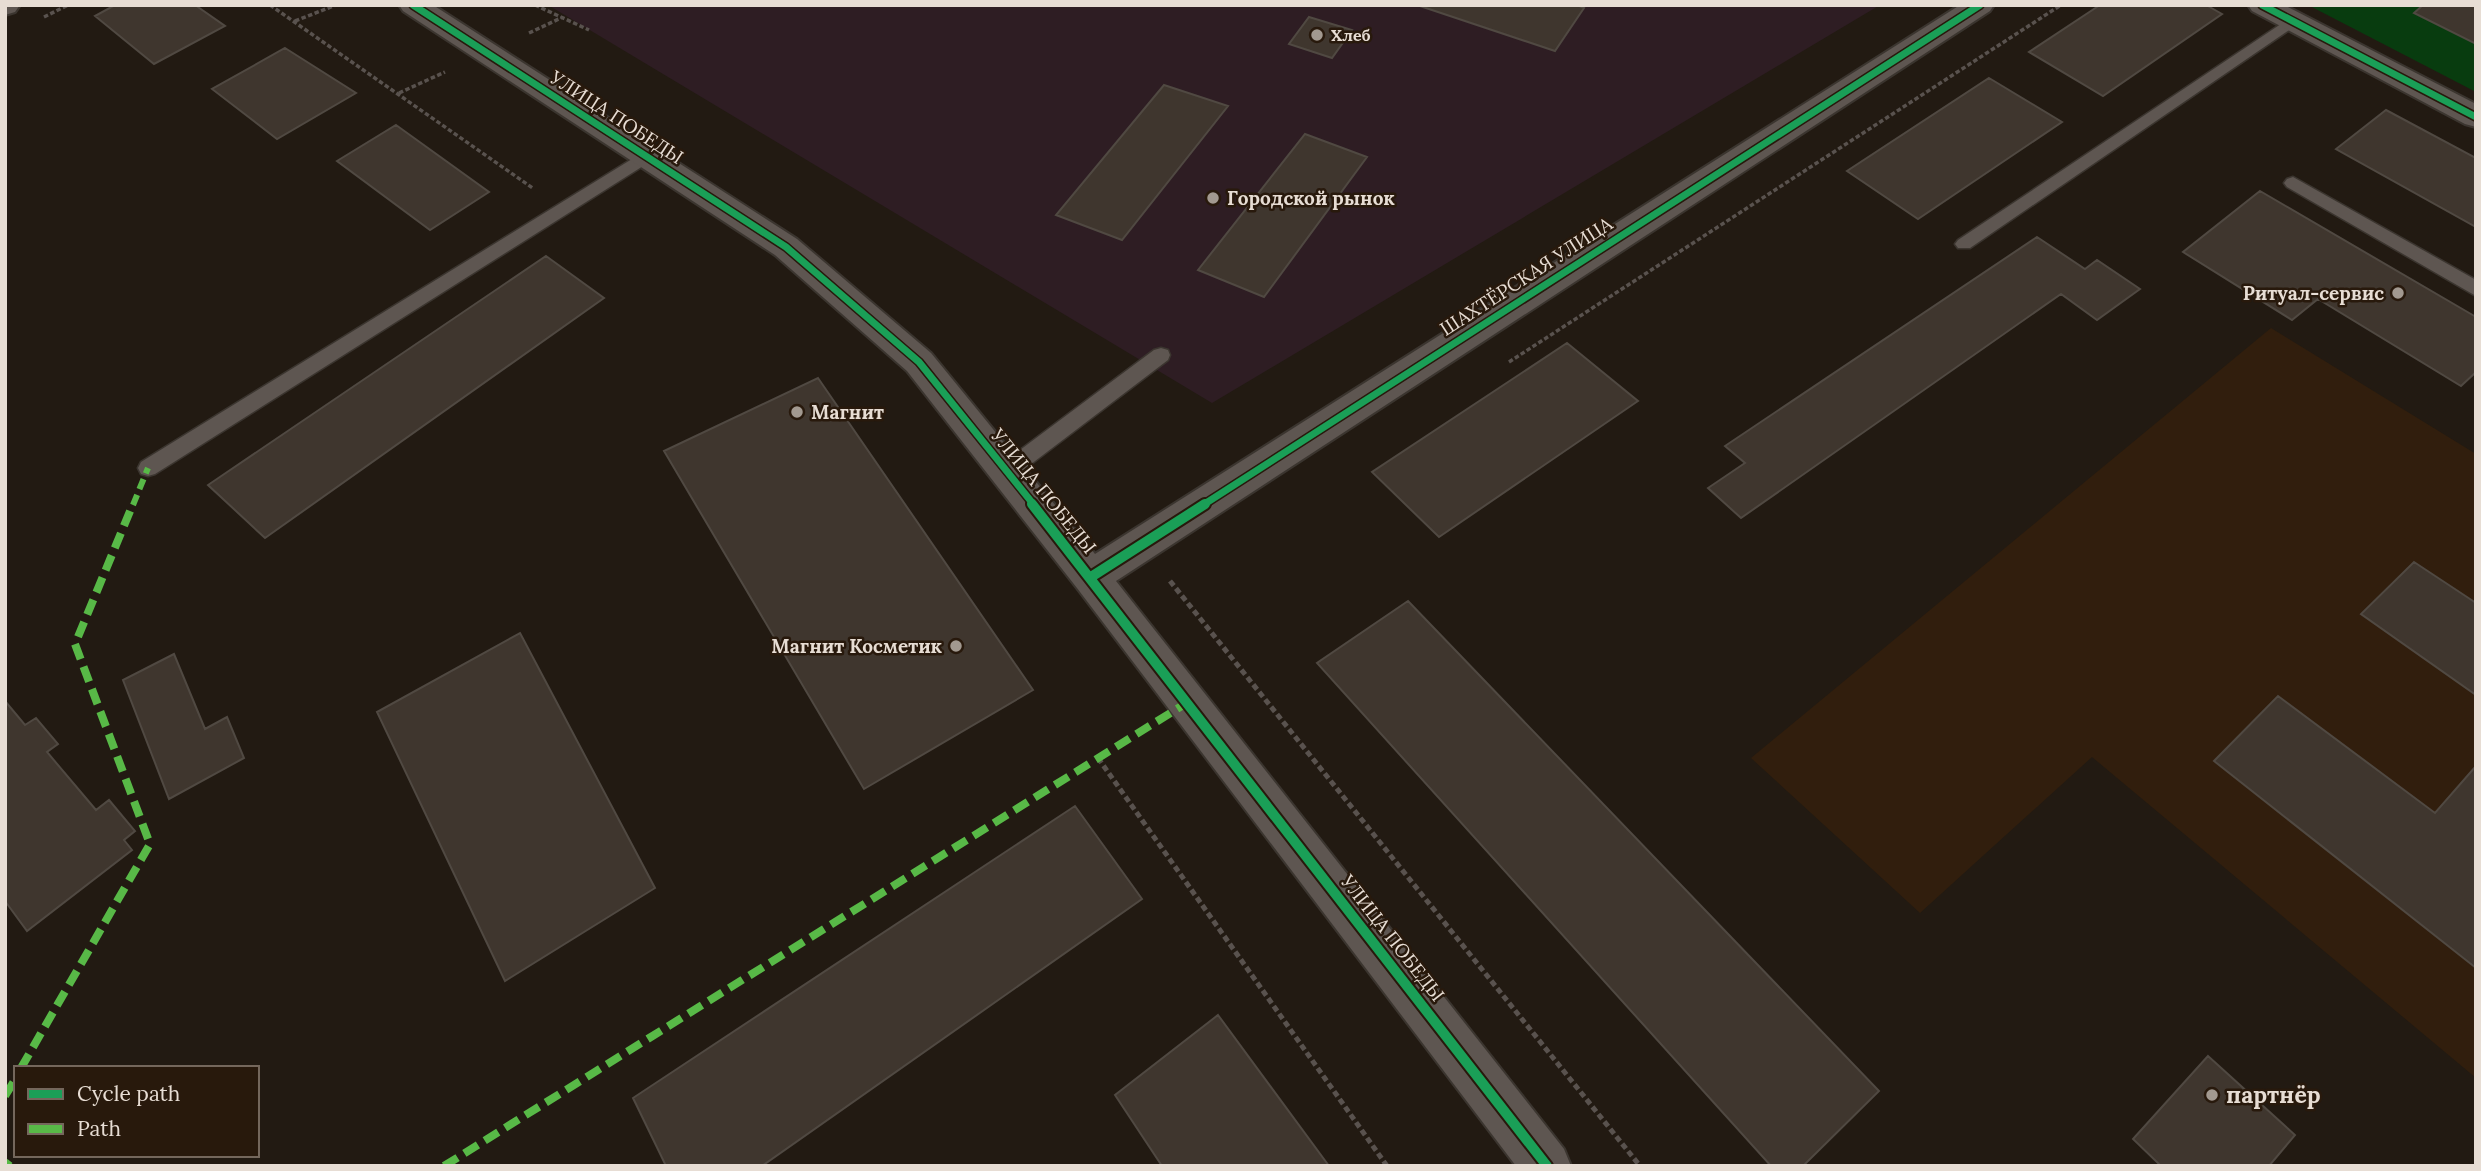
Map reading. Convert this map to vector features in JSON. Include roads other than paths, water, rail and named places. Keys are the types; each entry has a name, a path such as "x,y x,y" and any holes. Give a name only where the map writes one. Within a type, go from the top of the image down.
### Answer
{"street":[{"name":"УЛИЦА ПОБЕДЫ","path":"413,5 786,247 919,362 1091,577 1547,1166"},
{"name":"ШАХТЁРСКАЯ УЛИЦА","path":"1091,577 1980,5"},
{"path":"2262,5 2476,117"}],"lane":[{"path":"1964,244 2293,21"},
{"path":"148,468 645,156"},
{"path":"2293,183 2476,289"},
{"path":"1007,471 1161,355"}],"place":[{"name":"Хлеб","path":"1317,35"},
{"name":"Городской рынок","path":"1213,198"},
{"name":"Ритуал-сервис","path":"2398,293"},
{"name":"Магнит","path":"797,412"},
{"name":"Магнит Косметик","path":"956,646"},
{"name":"партнёр","path":"2212,1095"}]}
